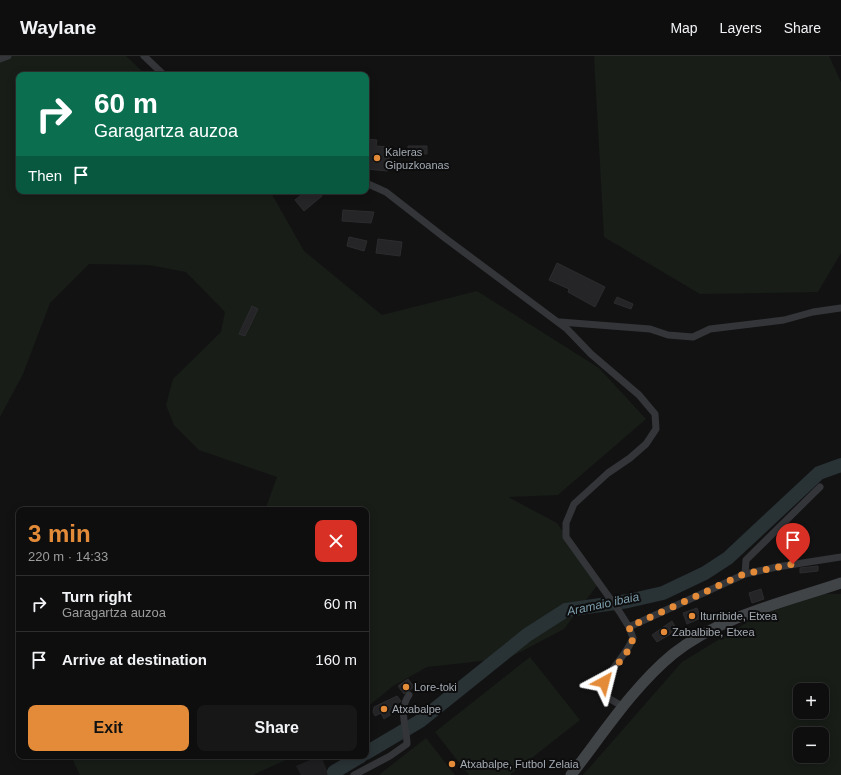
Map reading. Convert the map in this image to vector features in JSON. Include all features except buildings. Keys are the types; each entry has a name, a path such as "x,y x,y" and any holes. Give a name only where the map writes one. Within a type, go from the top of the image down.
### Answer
{"main road":[{"path":"571,775 624,706 651,675 673,654 695,639 738,618 841,582"}],"street":[{"path":"0,59 8,56"},
{"path":"144,56 161,72"},
{"path":"369,184 386,192 558,322 639,395 655,414 656,429 646,444 630,458 608,472 574,504 566,523 566,537 619,611 629,627 633,638 630,648 604,682 602,692 608,698 624,706"},
{"path":"558,322 650,329 668,335 693,337 710,328 784,320 813,312 841,308"},
{"path":"744,574 746,560 820,487"},
{"path":"629,627 744,574 841,557"},
{"path":"354,775 400,750 407,744 407,735 404,726 405,704 409,695"}],"shaded area":[{"path":"0,56 126,56 143,72 16,72 16,194 272,194 304,251 382,315 477,291 599,368 646,419 558,495 508,497 557,523 599,583 564,629 509,658 427,667 393,686 369,706 369,507 266,507 277,477 199,450 174,425 166,405 173,379 221,332 225,312 186,272 149,265 89,264 50,303 23,374 0,417"},
{"path":"594,56 829,56 841,82 841,253 818,292 700,294 604,237"},
{"path":"820,594 841,594 841,775 583,775 682,662 754,618"},
{"path":"530,657 580,720 510,775 469,775 435,732"},
{"path":"426,738 455,775 379,775"},
{"path":"72,759 288,759 253,775 80,775"},
{"path":"312,759 322,759 329,775 301,775 296,766"}],"waterway":[{"name":"Aramaio ibaia","path":"369,751 420,721 527,635 566,610 628,601 663,593 705,573 728,558 819,473 841,465"},
{"name":"Aramaio ibaia","path":"334,772 356,759"}],"place":[{"name":"Kaleras Gipuzkoanas","path":"377,158"},
{"name":"Iturribide, Etxea","path":"692,616"},
{"name":"Zabalbibe, Etxea","path":"664,632"},
{"name":"Lore-toki","path":"406,687"},
{"name":"Atxabalpe","path":"384,709"},
{"name":"Atxabalpe, Futbol Zelaia","path":"452,764"}],"route":[{"path":"604,682 630,648 633,638 629,627 744,574 793,564"}]}
